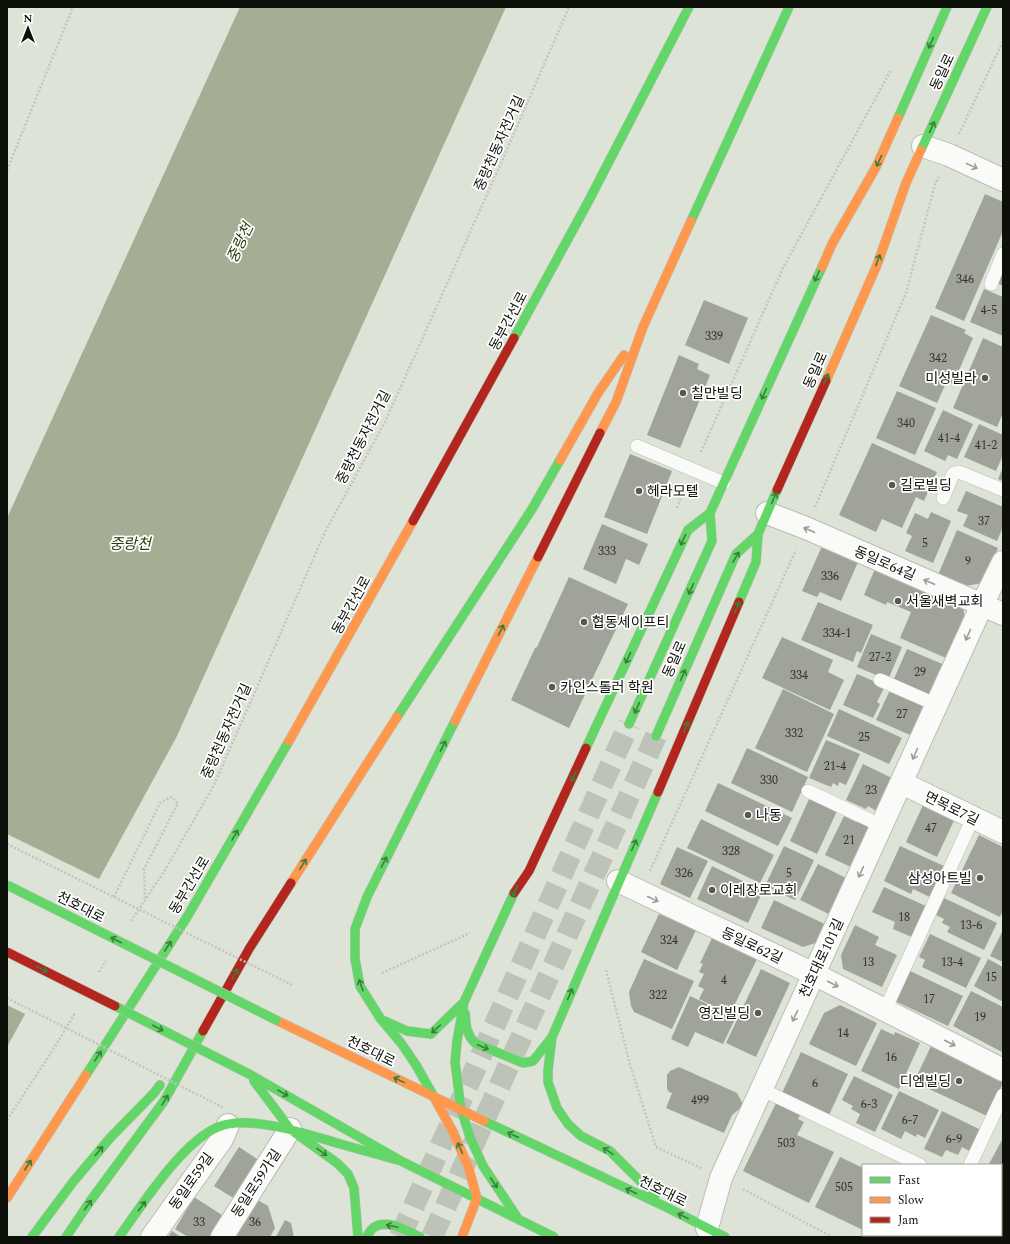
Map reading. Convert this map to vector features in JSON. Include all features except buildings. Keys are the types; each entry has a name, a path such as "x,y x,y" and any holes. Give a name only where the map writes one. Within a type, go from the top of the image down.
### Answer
{"main road":[{"name":"동부간선로","path":"7,1198 187,916 326,678 481,400 587,204 689,7"},
{"path":"462,1237 477,1198 468,1166 453,1132 416,1065 401,1043 380,1018 360,986 355,959 355,929 364,903 616,402 643,327 789,7"},
{"name":"동일로","path":"629,724 712,541 710,513 832,244 876,168 947,7"},
{"name":"동일로","path":"656,736 736,554 758,534 877,265 906,183 987,7"},
{"path":"66,1237 91,1200 164,1101 253,942 532,509 598,393 643,327"},
{"path":"519,1220 483,1166 470,1137 460,1109 455,1062 464,1002 516,889 529,871 688,530 710,513"},
{"path":"464,1002 466,1027 469,1037 475,1043 524,1063 533,1061 552,1037 756,562 758,534"},
{"name":"천호대로","path":"7,885 276,1020 716,1232"},
{"path":"7,952 249,1074 401,1161 554,1237"},
{"path":"380,1018 398,1029 414,1033 431,1034 464,1002"},
{"path":"32,1237 73,1182 110,1138 154,1093 215,1010"},
{"path":"552,1037 548,1082 557,1108 568,1124 581,1136 610,1151 666,1207"},
{"path":"249,1074 290,1129 338,1163 348,1174 354,1188 358,1237"},
{"path":"119,1237 164,1176 185,1152 202,1137 217,1127 226,1116 244,1123 290,1129 401,1161"},
{"path":"366,1237 373,1228 383,1225 392,1225 420,1237"}],"street":[{"path":"923,146 949,155 1003,180"},
{"name":"동일로64길","path":"767,513 806,528 1003,614"},
{"name":"천호대로101길","path":"716,1232 721,1178 1003,562"},
{"name":"면목로7길","path":"902,783 1003,832"},
{"name":"동일로62길","path":"618,881 814,974 1003,1070"},
{"name":"동일로59길","path":"152,1237 222,1139 226,1116"},
{"name":"동일로59가길","path":"222,1237 290,1129"}],"lane":[{"path":"991,284 1003,254"},
{"path":"637,446 724,483"},
{"path":"943,498 953,474 956,472 1003,490"},
{"path":"880,680 937,705"},
{"path":"808,791 882,826"},
{"path":"885,1010 973,818"},
{"path":"761,1089 918,1164"},
{"path":"970,1164 1003,1095"}],"path":[{"path":"7,170 73,7"},
{"name":"중랑천동자전거길","path":"165,870 215,783 324,532 385,422 569,7"},
{"path":"812,514 906,294 935,184 1003,41"},
{"path":"641,893 798,546"},
{"path":"114,897 160,803 171,797 178,803 144,869 145,899"},
{"path":"7,844 292,985"},
{"path":"606,967 631,1068"},
{"path":"7,998 226,1116"},
{"path":"7,1120 56,1045"}],"water":[{"name":"중랑천","path":"240,7 506,7 176,738 7,1047 7,518"}],"pier":[{"path":"7,834 101,880 27,1015 7,1005"}],"tunnel":[{"path":"400,1237 629,724"},
{"path":"432,1237 656,736"}],"traffic: fast":[{"path":"514,338 587,204 689,7"},
{"path":"691,221 789,7"},
{"path":"898,118 947,7"},
{"path":"921,150 987,7"},
{"path":"629,724 712,541 710,513 822,267"},
{"path":"397,717 532,509 560,460"},
{"path":"656,736 736,554 758,534 777,490"},
{"path":"586,748 688,530 710,513"},
{"path":"739,602 756,562 758,534"},
{"path":"434,1097 416,1065 401,1043 380,1018 360,986 355,959 355,929 367,897 455,721"},
{"path":"86,1075 187,917 289,741"},
{"path":"465,1013 468,1033 475,1043 523,1063 533,1061 552,1037 658,792"},
{"path":"7,885 276,1020"},
{"path":"514,893 464,1002 455,1062 461,1109 470,1137 483,1166 519,1220"},
{"path":"385,1021 407,1031 431,1034 464,1002"},
{"path":"115,1006 249,1074"},
{"path":"66,1237 91,1200 164,1101 203,1031"},
{"path":"552,1037 548,1082 557,1108 568,1124 581,1136 610,1151 655,1196"},
{"path":"249,1074 401,1161 554,1237"},
{"path":"254,1081 290,1129 337,1163 348,1174 354,1188 358,1237"},
{"path":"32,1237 73,1182 110,1138 160,1085"},
{"path":"484,1121 666,1207 725,1237"},
{"path":"119,1237 151,1192 177,1160 204,1135 218,1127 245,1123 278,1127 401,1161"},
{"path":"366,1237 372,1229 383,1224 396,1226 420,1237"}],"traffic: slow":[{"path":"822,267 832,244 876,167 898,118"},
{"path":"826,381 877,265 906,183 921,150"},
{"path":"600,433 616,402 643,327 691,221"},
{"path":"560,460 598,393 624,355"},
{"path":"289,741 413,521"},
{"path":"455,721 538,557"},
{"path":"291,883 397,717"},
{"path":"276,1020 484,1121"},
{"path":"7,1198 86,1075"},
{"path":"434,1097 453,1132 468,1166 477,1198 462,1237"}],"traffic: jam":[{"path":"413,521 514,338"},
{"path":"777,490 826,381"},
{"path":"538,557 600,433"},
{"path":"658,792 739,602"},
{"path":"514,893 529,871 586,748"},
{"path":"203,1031 249,949 291,883"},
{"path":"7,952 115,1006"}],"place":[{"name":"미성빌라","path":"985,378"},
{"name":"칠만빌딩","path":"683,393"},
{"name":"길로빌딩","path":"892,485"},
{"name":"헤라모텔","path":"639,491"},
{"name":"서울새벽교회","path":"898,601"},
{"name":"협동세이프티","path":"584,622"},
{"name":"카인스톨러 학원","path":"552,687"},
{"name":"나동","path":"748,815"},
{"name":"삼성아트빌","path":"980,878"},
{"name":"이레장로교회","path":"712,890"},
{"name":"영진빌딩","path":"758,1013"},
{"name":"디엠빌딩","path":"959,1081"}]}
